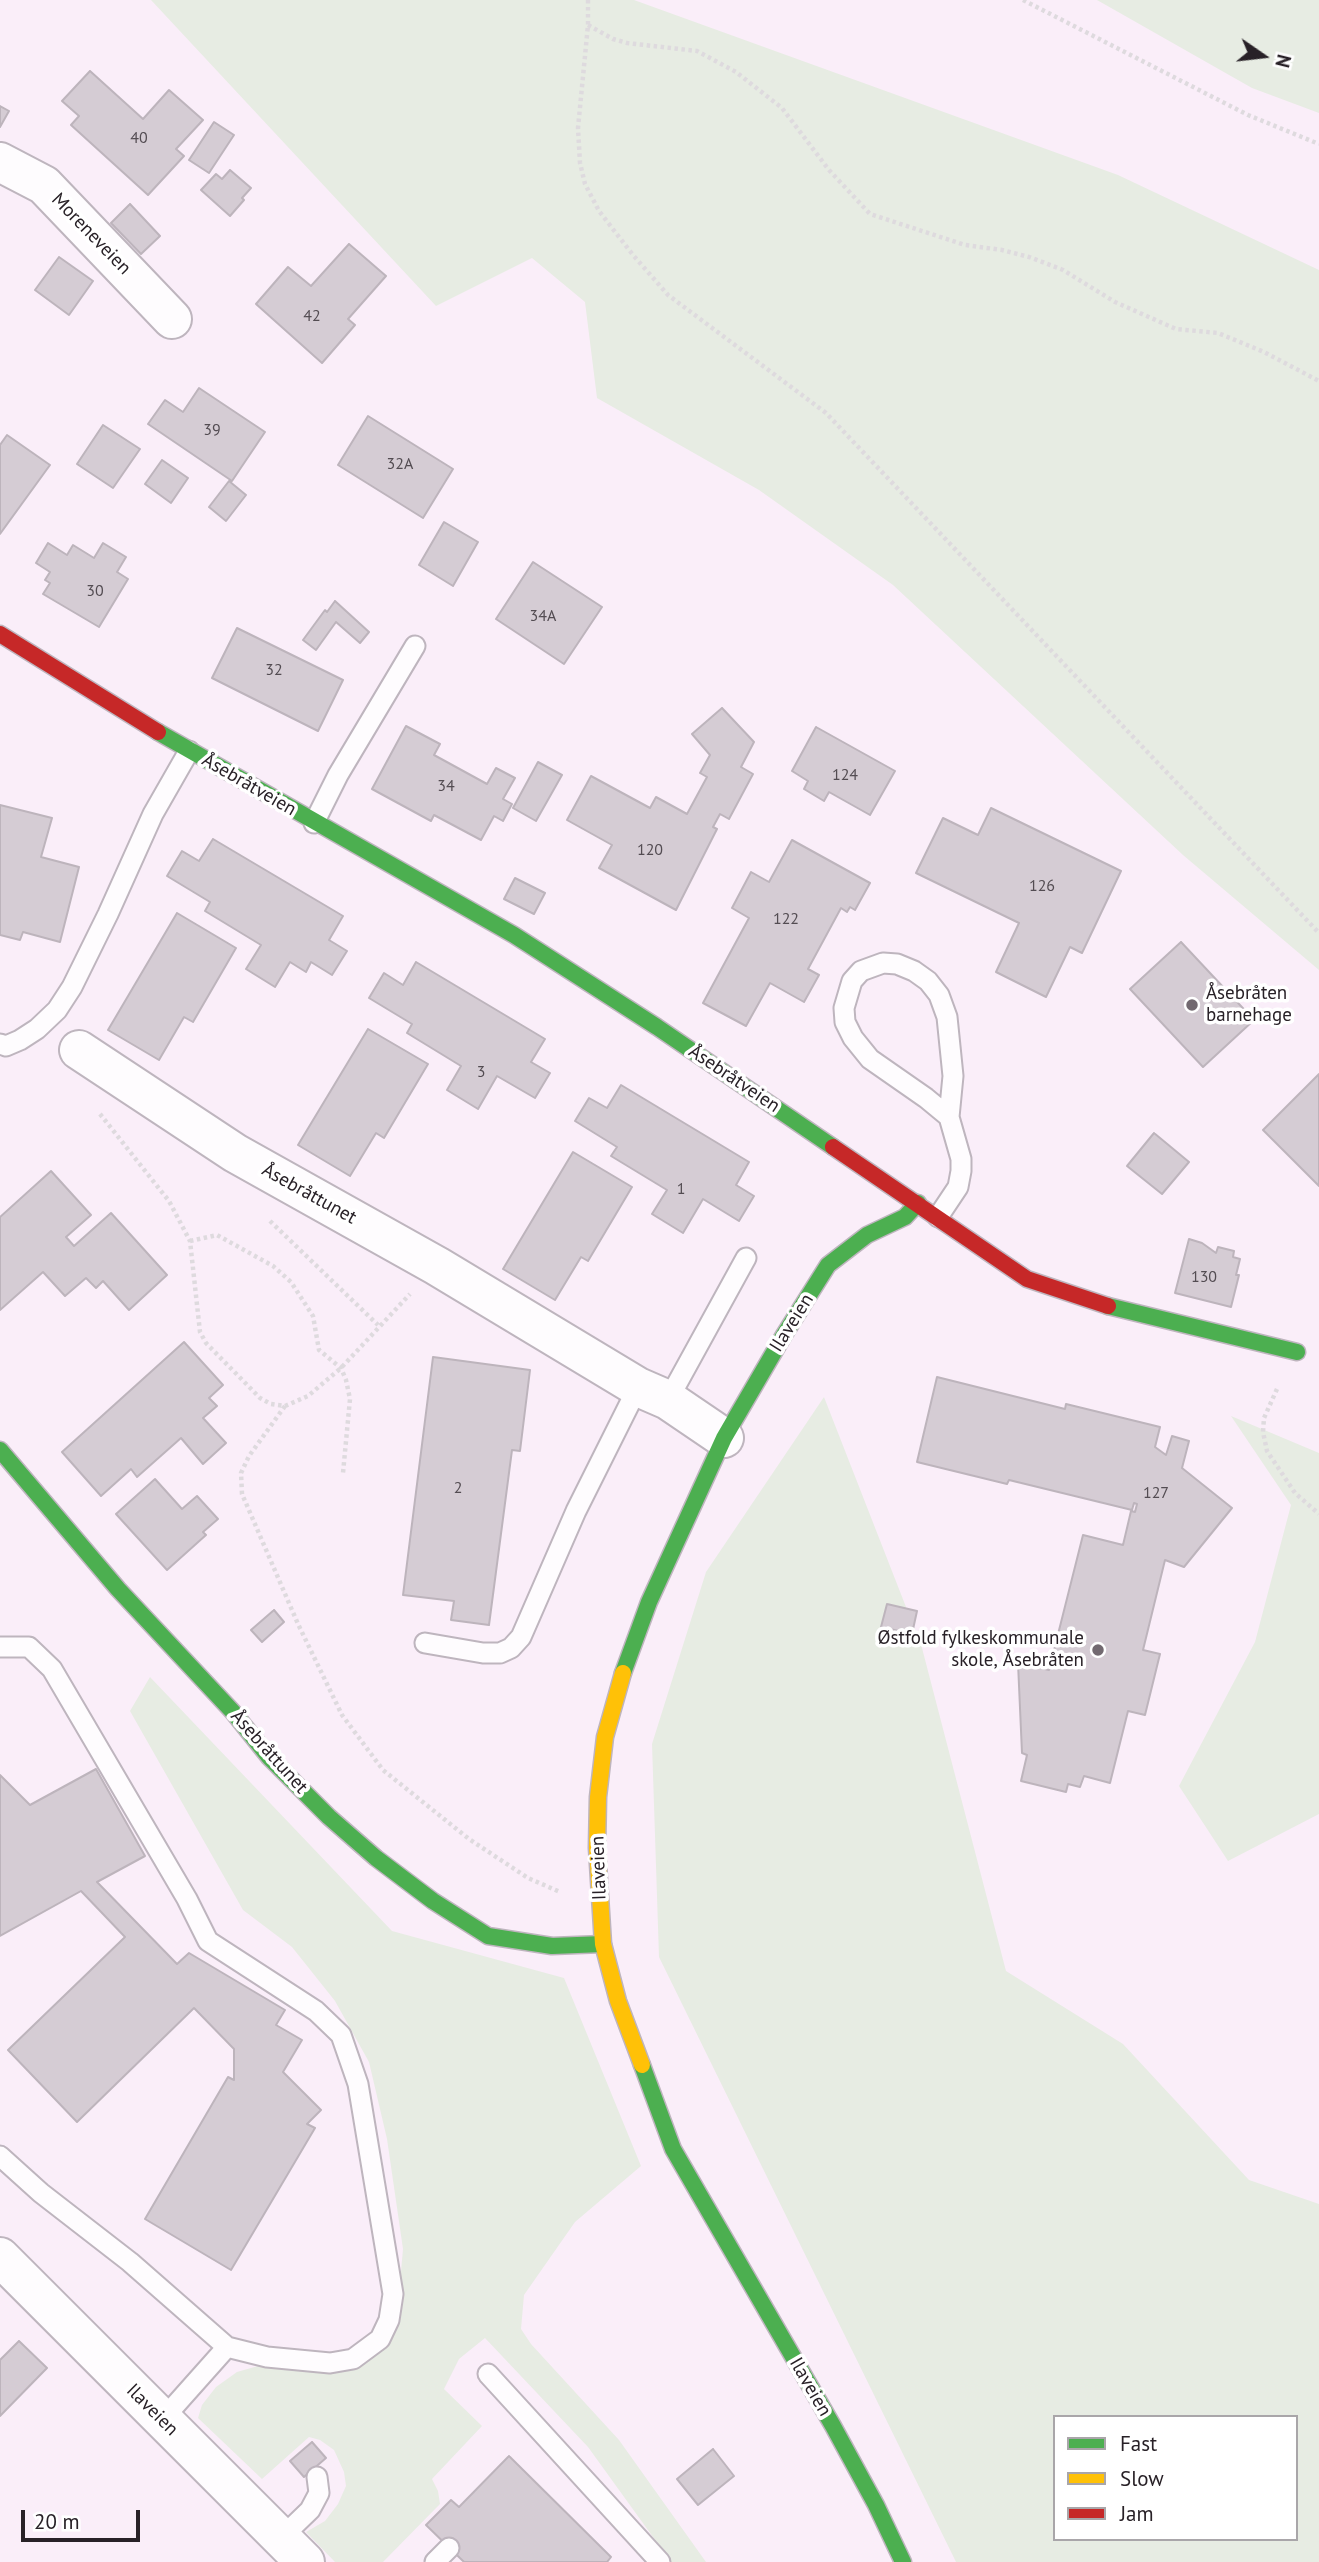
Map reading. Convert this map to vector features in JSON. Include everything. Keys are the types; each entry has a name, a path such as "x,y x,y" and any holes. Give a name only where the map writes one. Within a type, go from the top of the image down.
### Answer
{"street":[{"name":"Moreneveien","path":"0,163 44,185 172,319"},
{"name":"Åsebråtveien","path":"0,634 189,751 514,935 669,1035 1027,1279 1092,1302 1297,1352"},
{"name":"Åsebråttunet","path":"79,1050 235,1153 438,1266 724,1438"},
{"name":"Ilaveien","path":"904,2562 833,2426 673,2149 618,2001 603,1944 597,1835 605,1737 625,1666 649,1602 724,1438 828,1265 867,1235 905,1217 918,1203"},
{"name":"Åsebråttunet","path":"0,1450 118,1589 233,1712 269,1757 329,1817 376,1858 433,1901 488,1936 552,1946 603,1944"},
{"name":"Ilaveien","path":"0,2258 293,2550"}],"lane":[{"path":"314,823 338,775 415,646"},
{"name":"Åsebråtveien","path":"0,1044 6,1046 37,1029 57,1010 72,987 153,814 189,751"},
{"path":"938,1217 958,1187 961,1171 961,1159 948,1117 953,1076 947,1017 939,995 928,981 914,971 897,964 883,963 861,971 852,981 844,1008 845,1022 853,1038 870,1059 926,1098 948,1117"},
{"path":"425,1643 483,1653 500,1653 511,1648 521,1637 576,1511 746,1258"},
{"path":"0,1647 29,1647 52,1669 187,1899 208,1941 316,2011 341,2035 358,2084 393,2294 389,2320 380,2339 353,2359 330,2362 267,2357 227,2347 130,2262 41,2193 0,2156"},
{"path":"162,2420 227,2347"},
{"path":"488,2374 660,2562"},
{"path":"293,2550 319,2493 317,2477"}],"path":[{"path":"588,0 578,128 580,163 586,184 599,211 633,255 668,295 826,413 1319,933"},
{"path":"1023,0 1248,116 1319,144"},
{"path":"588,25 627,44 697,51 736,72 793,120 830,170 870,214 965,245 1029,257 1063,270 1115,302 1176,329 1218,332 1319,381"},
{"path":"94,1107 169,1201 190,1241 200,1332 206,1343 260,1398 271,1404 285,1406"},
{"path":"267,1218 378,1325"},
{"path":"190,1241 217,1235 273,1266 290,1282 313,1316 319,1350 341,1368 350,1399 344,1473"},
{"path":"438,1266 378,1325 341,1368 308,1396 285,1406 248,1456 241,1473 242,1494 298,1624 342,1715 383,1770 485,1850 528,1878 556,1892 599,1890"},
{"path":"1282,1382 1270,1400 1264,1419 1263,1432 1267,1451 1280,1474 1319,1514"}],"shaded area":[{"path":"151,0 634,0 1118,175 1319,270 1319,970 1183,855 893,585 759,490 597,398 585,302 532,258 436,306"},
{"path":"1097,0 1319,0 1319,113 1252,88"},
{"path":"824,1397 922,1648 1006,1971 1123,2044 1249,2180 1319,2204 1319,2562 956,2562 659,1957 652,1744 706,1572"},
{"path":"1231,1416 1319,1453 1319,1814 1228,1861 1179,1786 1255,1642 1291,1505"},
{"path":"150,1677 392,1931 564,1978 641,2166 575,2222 524,2295 521,2329 531,2344 619,2440 706,2562 671,2562 588,2447 485,2338 459,2359 444,2389 482,2426 432,2479 440,2504 383,2562 335,2562 306,2532 325,2521 338,2504 346,2486 344,2472 334,2450 320,2440 309,2437 262,2479 198,2418 202,2405 216,2387 237,2372 258,2366 280,2365 306,2371 337,2372 396,2327 403,2249 387,2139 369,2062 335,2001 292,1947 243,1910 130,1711"}],"building":[{"path":"90,71 143,119 169,90 203,120 176,149 184,156 148,195 71,125 79,116 62,101"},
{"path":"0,106 9,111 0,127"},
{"path":"214,122 234,135 209,173 189,160"},
{"path":"230,170 251,188 230,216 201,190 216,174 222,179"},
{"path":"130,204 160,236 141,254 111,223"},
{"path":"349,244 386,276 348,319 355,325 322,363 256,304 288,267 311,286"},
{"path":"59,257 93,281 69,315 35,290"},
{"path":"199,388 265,432 232,481 148,424 165,400 183,412"},
{"path":"368,416 453,469 423,518 338,465"},
{"path":"103,425 140,449 113,488 77,464"},
{"path":"7,435 50,465 0,534 0,445"},
{"path":"162,460 188,478 171,503 145,484"},
{"path":"229,481 246,495 226,521 209,507"},
{"path":"444,522 478,542 453,586 419,565"},
{"path":"48,543 67,555 73,545 94,558 103,543 126,557 117,572 128,579 99,627 43,594 50,583 45,580 50,572 36,563"},
{"path":"533,562 602,607 564,664 496,619"},
{"path":"335,601 369,632 360,643 336,622 316,650 303,640"},
{"path":"237,628 343,680 318,731 212,678"},
{"path":"722,708 754,742 741,767 753,774 729,819 720,814 713,827 717,829 676,910 599,868 612,845 567,820 591,776 650,808 656,797 687,814 707,777 700,773 710,755 692,734"},
{"path":"406,726 440,744 434,755 487,784 496,768 515,778 503,799 512,804 503,821 494,816 481,840 434,815 431,821 372,789"},
{"path":"816,727 895,771 870,815 829,792 824,801 804,789 808,781 792,771"},
{"path":"538,762 562,775 536,821 513,808"},
{"path":"0,805 52,818 41,857 79,867 60,942 23,932 20,940 0,935"},
{"path":"991,808 1121,871 1082,953 1070,947 1046,997 996,972 1019,923 916,873 943,818 978,835"},
{"path":"213,839 343,916 329,940 347,951 332,975 311,962 306,972 290,962 275,987 246,969 261,945 205,911 210,902 167,876 182,851 199,861"},
{"path":"792,840 870,883 855,910 850,907 847,912 841,908 808,969 819,975 804,1002 770,983 746,1026 703,1003 749,918 732,908 751,872 769,882"},
{"path":"515,878 545,893 534,914 504,899"},
{"path":"177,913 236,948 193,1022 184,1017 159,1060 108,1030"},
{"path":"1181,942 1254,1020 1203,1067 1130,989"},
{"path":"416,962 545,1039 531,1062 550,1073 535,1098 497,1076 478,1109 447,1090 461,1066 407,1033 412,1024 369,998 384,973 403,985"},
{"path":"368,1029 428,1064 384,1138 376,1133 350,1176 298,1145"},
{"path":"1319,1074 1319,1186 1263,1130"},
{"path":"621,1085 749,1162 736,1185 754,1196 739,1221 703,1199 683,1233 652,1214 667,1190 611,1156 617,1147 575,1121 589,1098 607,1108"},
{"path":"1154,1133 1189,1162 1162,1194 1127,1166"},
{"path":"573,1152 632,1187 588,1261 581,1257 555,1300 503,1269"},
{"path":"51,1171 91,1215 66,1237 74,1246 111,1213 167,1275 129,1310 103,1281 96,1288 86,1278 65,1296 43,1272 0,1310 0,1217"},
{"path":"1189,1239 1202,1243 1216,1253 1218,1247 1234,1251 1233,1257 1240,1259 1231,1307 1175,1293"},
{"path":"184,1342 223,1385 209,1398 217,1406 203,1418 226,1443 203,1464 181,1438 137,1477 131,1469 101,1496 62,1452"},
{"path":"433,1357 530,1370 520,1451 512,1450 489,1625 451,1620 454,1601 403,1595"},
{"path":"937,1377 1065,1409 1066,1404 1160,1427 1155,1447 1166,1455 1172,1436 1189,1441 1182,1468 1232,1508 1184,1567 1165,1560 1143,1650 1160,1654 1145,1715 1128,1711 1110,1783 1084,1776 1080,1787 1068,1784 1066,1792 1021,1781 1027,1755 1022,1753 1018,1663 1049,1670 1083,1535 1123,1545 1131,1511 1135,1512 1137,1504 1134,1503 1132,1510 1009,1480 1007,1484 917,1462"},
{"path":"155,1479 182,1509 197,1496 218,1519 203,1532 206,1535 167,1570 116,1514"},
{"path":"887,1604 917,1611 912,1634 881,1627"},
{"path":"274,1610 284,1622 262,1642 251,1630"},
{"path":"96,1769 145,1856 97,1882 177,1964 189,1953 285,2010 276,2025 302,2040 283,2072 321,2110 307,2124 315,2128 231,2270 145,2219 228,2077 234,2080 234,2049 194,2008 77,2122 8,2050 125,1937 81,1891 0,1936 0,1775 30,1805"},
{"path":"19,2341 47,2368 0,2416 0,2360"},
{"path":"312,2442 326,2458 304,2477 290,2461"},
{"path":"713,2449 734,2476 698,2505 677,2479"},
{"path":"509,2456 611,2557 607,2562 464,2562 426,2525 451,2500 459,2507"}],"traffic: fast":[{"path":"158,732 514,935 657,1027 833,1147"},
{"path":"623,1673 649,1602 724,1438 784,1335 828,1265 867,1235 905,1217 918,1203"},
{"path":"1108,1306 1297,1352"},
{"path":"0,1450 118,1589 233,1712 269,1757 329,1817 376,1858 433,1901 488,1936 552,1946 603,1944"},
{"path":"642,2065 673,2149 833,2426 903,2562"}],"traffic: slow":[{"path":"623,1673 605,1737 598,1797 597,1848 603,1944 618,2001 642,2065"}],"traffic: jam":[{"path":"0,634 158,732"},
{"path":"833,1147 1027,1279 1108,1306"}],"place":[{"name":"Åsebråten barnehage","path":"1192,1005"},
{"name":"Østfold fylkeskommunale skole, Åsebråten","path":"1098,1650"}]}
